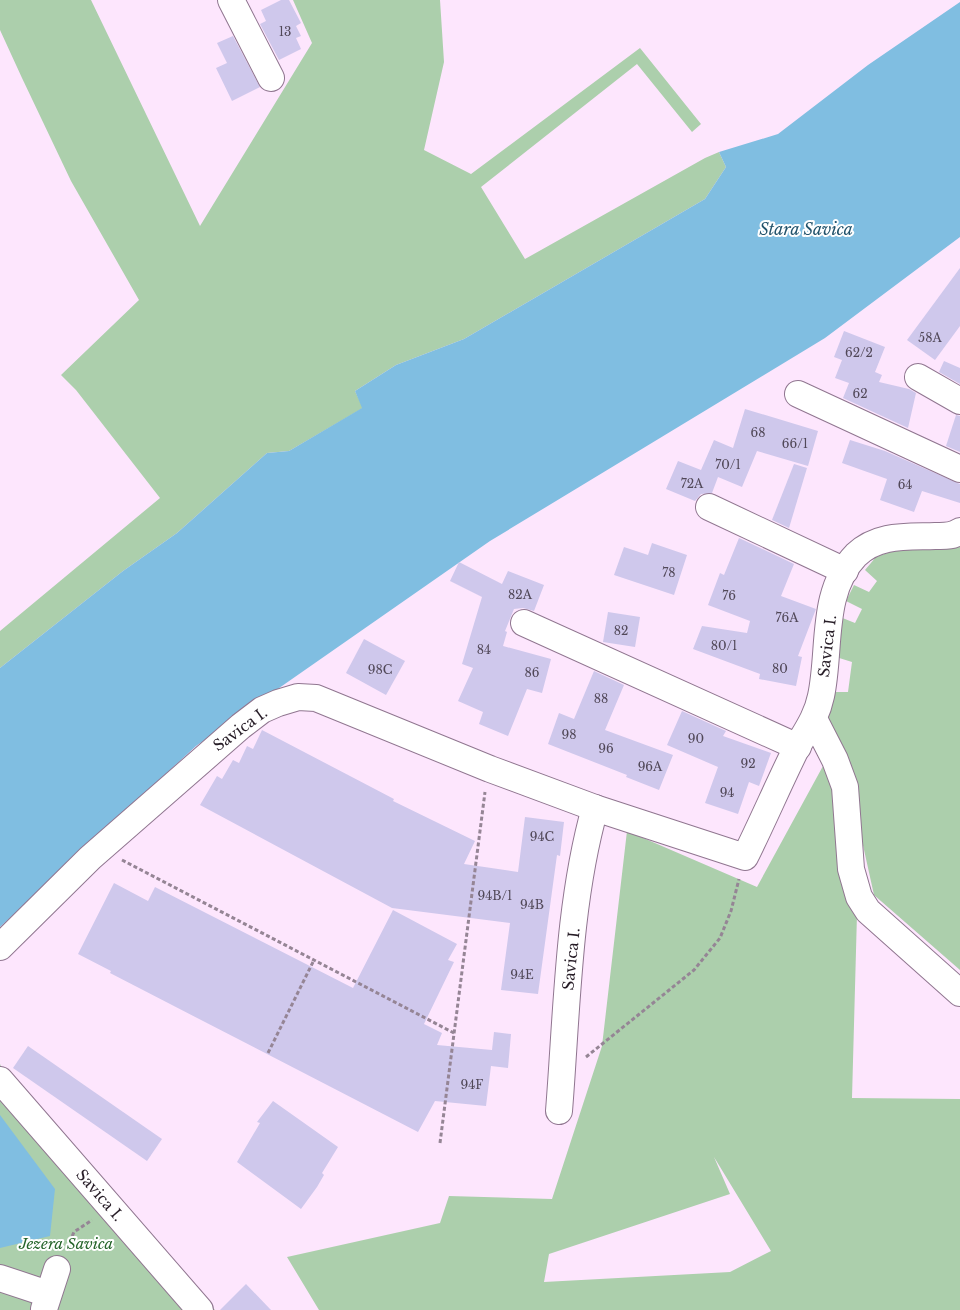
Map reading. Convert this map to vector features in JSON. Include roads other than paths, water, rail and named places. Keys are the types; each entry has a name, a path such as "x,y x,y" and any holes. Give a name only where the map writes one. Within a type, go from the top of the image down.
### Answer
{"street":[{"path":"231,0 271,78"},
{"path":"918,377 960,401"},
{"path":"798,394 960,469"},
{"path":"709,508 845,571"},
{"name":"Savica I.","path":"0,947 106,844 241,726 262,710 298,698 316,698 490,769 595,808 746,857 798,747 814,720 823,682 826,634 834,599 845,571 856,556 874,542 892,537 948,536 960,531"},
{"path":"524,623 798,747"},
{"path":"814,720 835,760 845,787 851,869 859,897 868,911 960,993"},
{"name":"Savica I.","path":"559,1111 570,961 585,843 595,808"},
{"name":"Savica I.","path":"0,1080 200,1310"},
{"path":"0,1278 46,1302 57,1269"}],"water":[{"name":"Stara Savica","path":"960,2 960,237 825,338 490,541 196,746 0,927 0,668 123,571 177,533 267,453 289,451 362,408 355,391 396,365 464,339 705,199 726,167 719,152 778,134 868,65"},
{"path":"0,1115 55,1189 50,1236 0,1248"}],"park label":[{"name":"Jezera Savica","path":"66,1243"}]}
